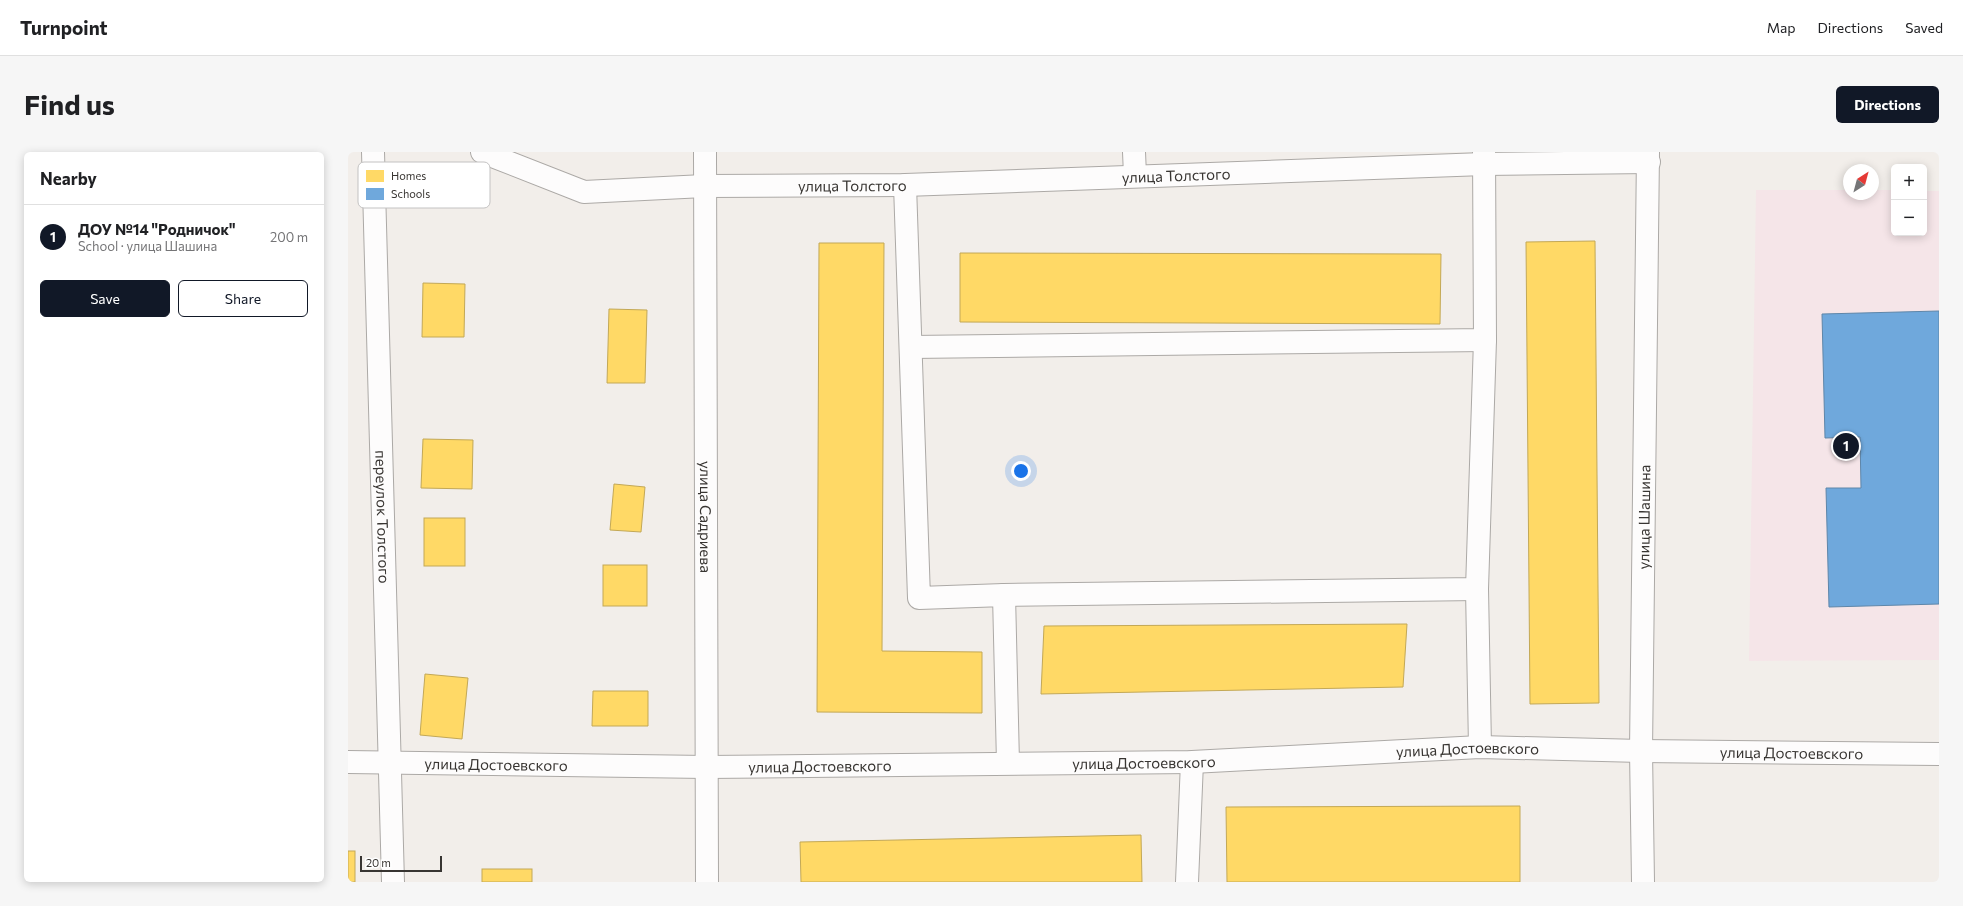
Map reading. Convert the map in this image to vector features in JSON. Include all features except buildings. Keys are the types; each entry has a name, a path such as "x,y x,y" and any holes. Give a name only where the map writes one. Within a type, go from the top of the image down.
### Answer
{"street":[{"name":"переулок Толстого","path":"373,152 373,162"},
{"name":"улица Толстого","path":"482,152 584,192 704,186 906,185 1484,158 1648,157"},
{"name":"улица Садриева","path":"704,152 707,882"},
{"path":"1134,152 1135,175"},
{"name":"улица Шашина","path":"1643,882 1642,751 1648,157"},
{"path":"1480,747 1477,589 1485,340 1484,158"},
{"path":"906,185 919,598 1004,595 1477,589"},
{"name":"переулок Толстого","path":"375,208 393,882"},
{"path":"911,347 1485,340"},
{"path":"1004,595 1008,763"},
{"name":"улица Достоевского","path":"348,762 706,767 1192,762 1480,747 1642,751 1939,754"},
{"path":"1188,882 1192,762"}],"shaded area":[{"path":"1756,190 1843,190 1843,200 1879,200 1879,190 1891,190 1891,236 1927,236 1927,191 1939,191 1939,660 1749,661"}],"place":[{"name":"ДОУ №14 \"Родничок\"","path":"1846,446"}]}
